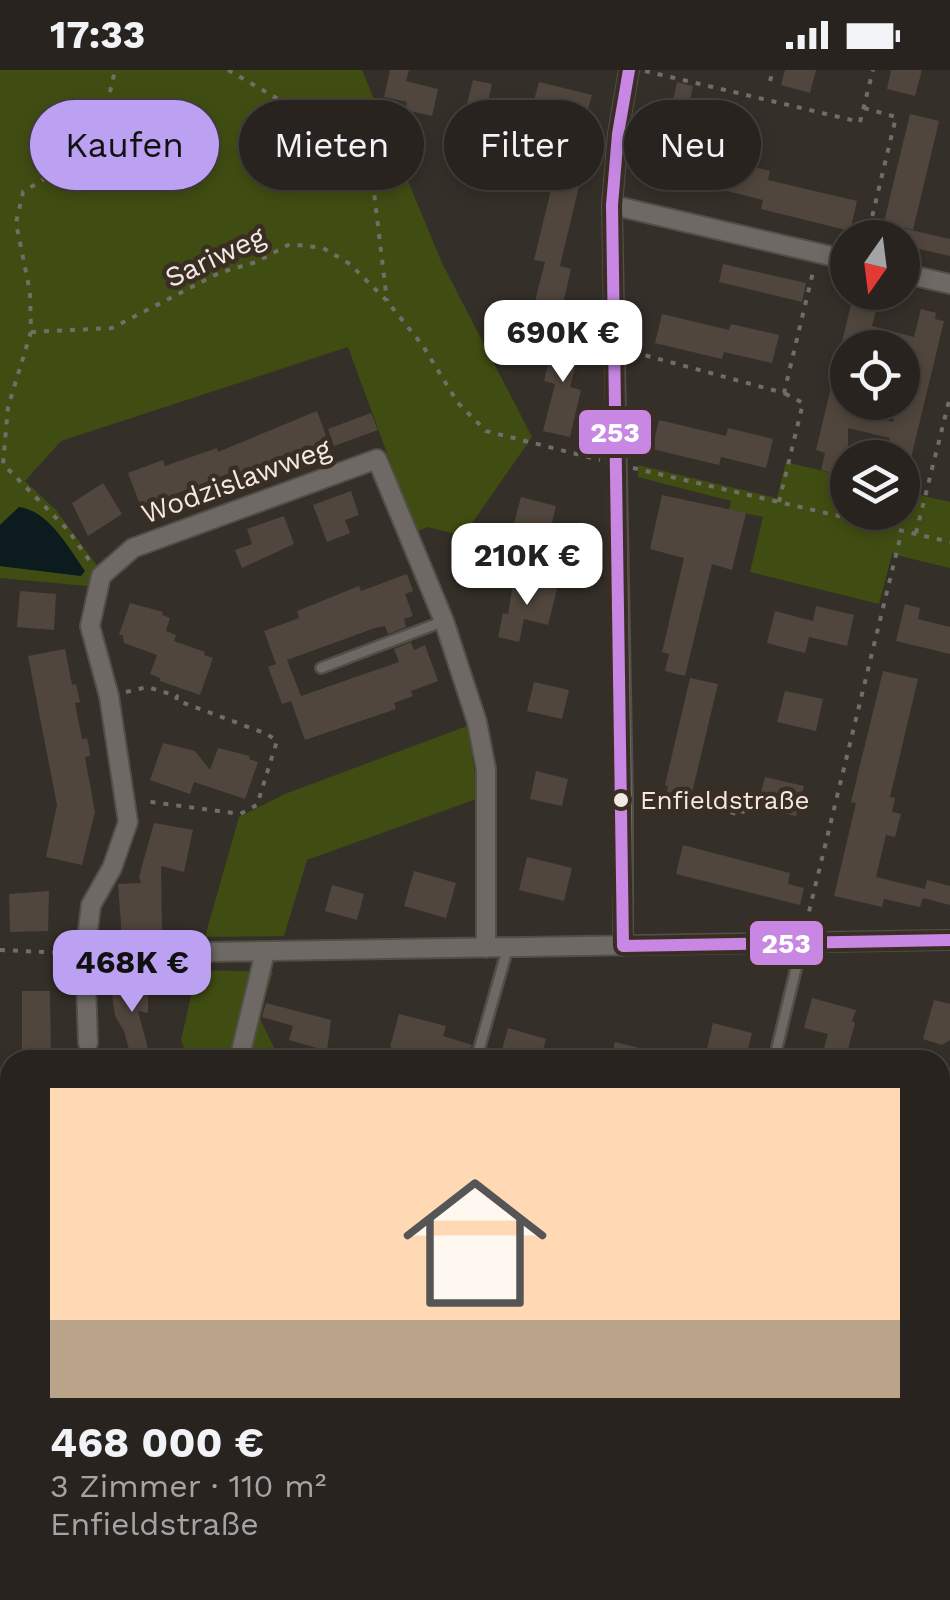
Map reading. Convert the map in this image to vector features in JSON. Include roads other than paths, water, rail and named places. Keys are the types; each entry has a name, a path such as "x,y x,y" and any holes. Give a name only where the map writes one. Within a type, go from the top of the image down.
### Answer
{"street":[{"path":"623,946 612,205 629,70"},
{"path":"612,205 830,256"},
{"path":"920,277 950,284"},
{"name":"Wodzislawweg","path":"85,954 92,906 112,868 128,822 109,696 90,626 101,576 132,548 377,460 444,621 477,722 486,769 486,948"},
{"path":"88,1043 85,954 950,940"},
{"path":"241,1050 265,952"}],"lane":[{"path":"321,668 444,621"},
{"path":"776,1050 802,944"},
{"path":"479,1050 508,948"}],"place":[{"name":"Enfieldstraße","path":"621,800"}]}
